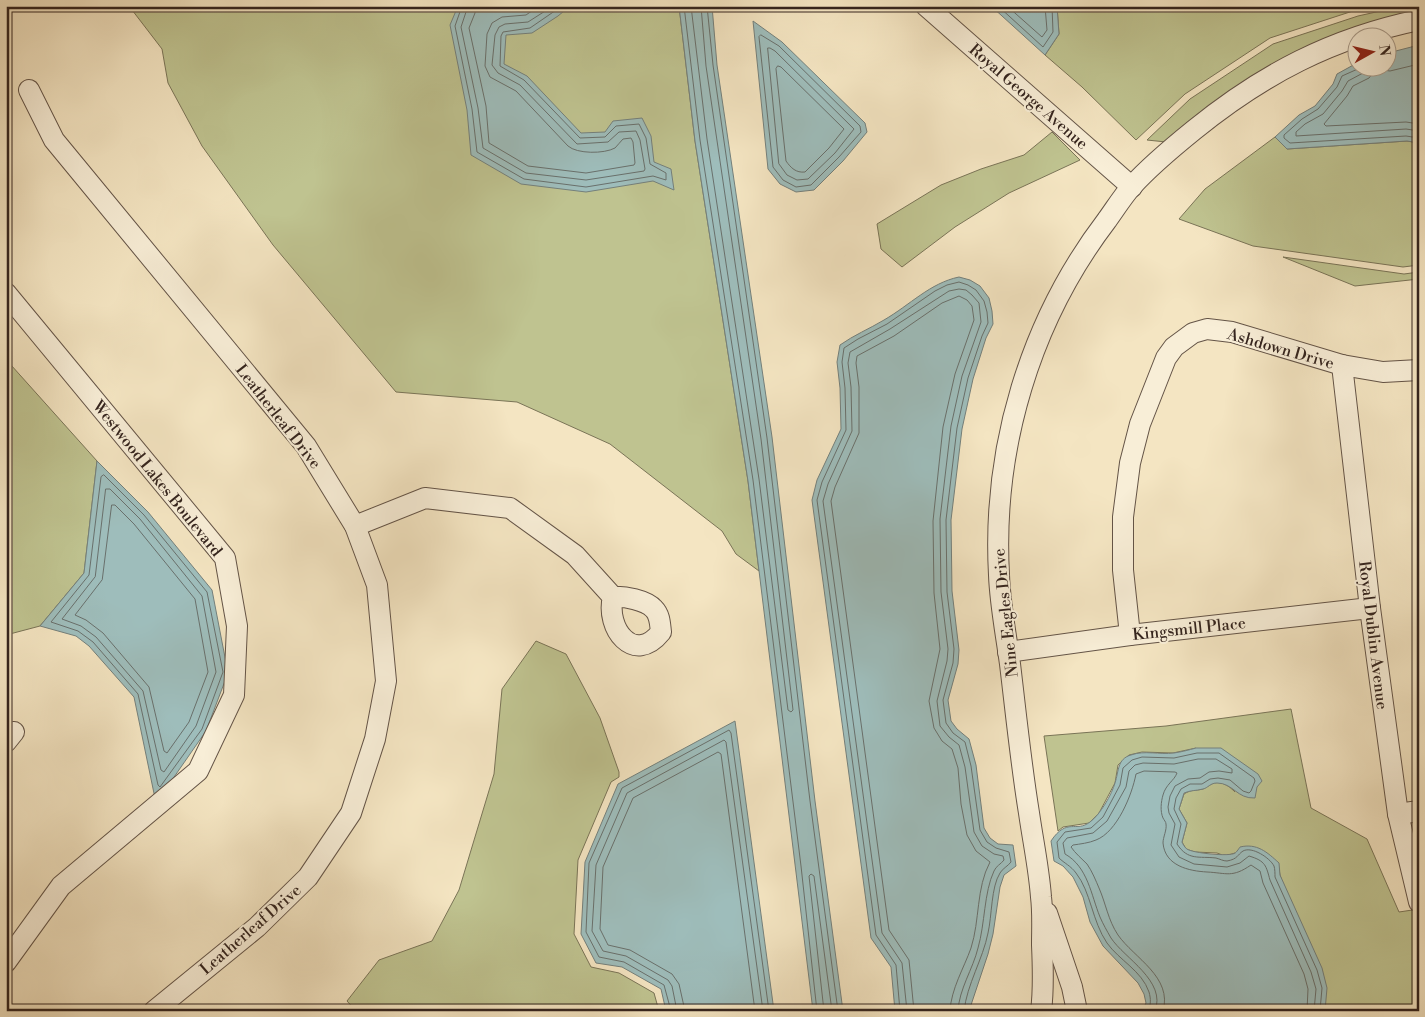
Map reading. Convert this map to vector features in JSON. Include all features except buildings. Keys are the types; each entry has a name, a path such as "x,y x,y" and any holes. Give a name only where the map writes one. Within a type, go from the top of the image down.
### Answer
{"street":[{"name":"Royal George Avenue","path":"926,6 1132,186"},
{"name":"Nine Eagles Drive","path":"1041,1011 1044,978 1041,896 999,578 998,533 1005,452 1014,412 1041,332 1058,296 1091,241 1132,186 1172,148 1218,110 1277,72 1308,55 1383,27 1419,20"},
{"name":"Leatherleaf Drive","path":"29,90 54,140 306,446 355,526 377,585 386,680 375,739 351,813 308,877 257,927 154,1011"},
{"name":"Westwood Lakes Boulevard","path":"6,293 224,558 237,626 234,695 198,771 61,886 6,962"},
{"name":"Ashdown Drive","path":"1130,635 1123,570 1123,517 1130,463 1140,424 1166,358 1174,347 1193,333 1207,329 1232,332 1342,365 1383,372 1419,370"},
{"name":"Royal Dublin Avenue","path":"1342,365 1370,608 1398,814 1419,902"},
{"path":"355,526 424,498 510,508 575,555 613,597"},
{"name":"Kingsmill Place","path":"1008,652 1130,635 1370,608"},
{"path":"1398,814 1419,811"},
{"name":"Nine Eagles Drive","path":"1041,896 1078,1011"},
{"name":"Nine Eagles Drive","path":"1065,1011 1066,971"}],"green space":[{"path":"129,6 679,6 695,141 748,481 759,571 736,554 722,531 610,444 517,402 396,392 273,245 202,146 168,83 162,49"},
{"path":"1057,6 1373,6 1270,38 1185,94 1136,140 1082,87 1045,55 1059,34"},
{"path":"1403,6 1419,6 1419,12 1380,20 1366,28 1348,28 1348,38 1166,142 1147,140 1190,99 1273,44 1358,16"},
{"path":"1052,132 1080,160 1009,193 955,227 902,267 881,249 877,224 941,185 1024,155"},
{"path":"1275,137 1287,149 1407,141 1419,143 1419,265 1403,267 1253,246 1179,219 1205,189"},
{"path":"1283,257 1404,274 1419,272 1419,279 1355,286"},
{"path":"11,365 97,461 84,573 40,626 6,635 6,368"},
{"path":"536,641 566,654 600,718 619,772 619,777 611,782 578,860 574,934 591,967 619,973 654,993 659,1011 356,1011 347,1001 379,960 432,941 459,890 494,774 502,689"},
{"path":"1291,709 1311,808 1367,839 1399,912 1419,909 1419,1011 1325,1011 1280,875 1278,863 1235,853 1225,856 1217,853 1195,852 1186,849 1182,842 1187,823 1179,809 1184,794 1203,789 1213,783 1226,785 1235,792 1196,748 1173,753 1142,752 1129,755 1118,765 1115,783 1099,813 1089,823 1063,827 1058,831 1044,736 1166,726"}],"water":[{"path":"458,6 570,6 532,33 506,35 504,64 527,76 581,133 605,132 613,121 642,118 651,136 654,162 671,169 674,190 653,181 586,192 521,184 471,155 467,110 450,25"},
{"path":"679,6 712,6 717,65 772,437 815,801 843,1011 813,1011 748,481 695,141"},
{"path":"991,6 1057,6 1059,34 1045,55"},
{"path":"753,21 782,42 865,123 867,132 843,161 814,190 796,192 780,184 768,169"},
{"path":"1419,45 1419,143 1407,141 1287,149 1275,137 1299,115 1315,106 1333,84 1337,74 1348,68 1348,78 1398,78 1398,50"},
{"path":"959,277 970,280 980,286 989,298 993,324 986,338 973,379 962,429 951,520 952,591 959,650 958,664 948,700 951,721 969,739 976,765 984,828 990,838 998,844 1013,845 1016,866 1004,875 1000,887 988,954 969,1011 895,1011 891,967 871,938 812,500 817,480 841,429 837,362 840,345 893,314 929,289"},
{"path":"97,461 148,512 212,590 228,673 206,731 156,803 134,697 89,646 76,636 40,626 84,573"},
{"path":"735,721 774,1011 666,1011 661,989 622,967 596,963 581,934 585,862 618,784"},
{"path":"1196,748 1221,748 1258,774 1262,781 1257,787 1255,798 1249,798 1239,794 1227,785 1217,783 1203,789 1184,793 1179,809 1187,823 1182,843 1186,849 1219,855 1236,853 1240,847 1257,847 1279,863 1280,875 1322,968 1327,988 1325,1011 1142,1011 1146,1003 1138,983 1103,946 1090,922 1083,897 1073,877 1063,866 1054,861 1051,841 1062,829 1085,825 1098,814 1111,793 1123,759 1136,754 1174,753"}]}
